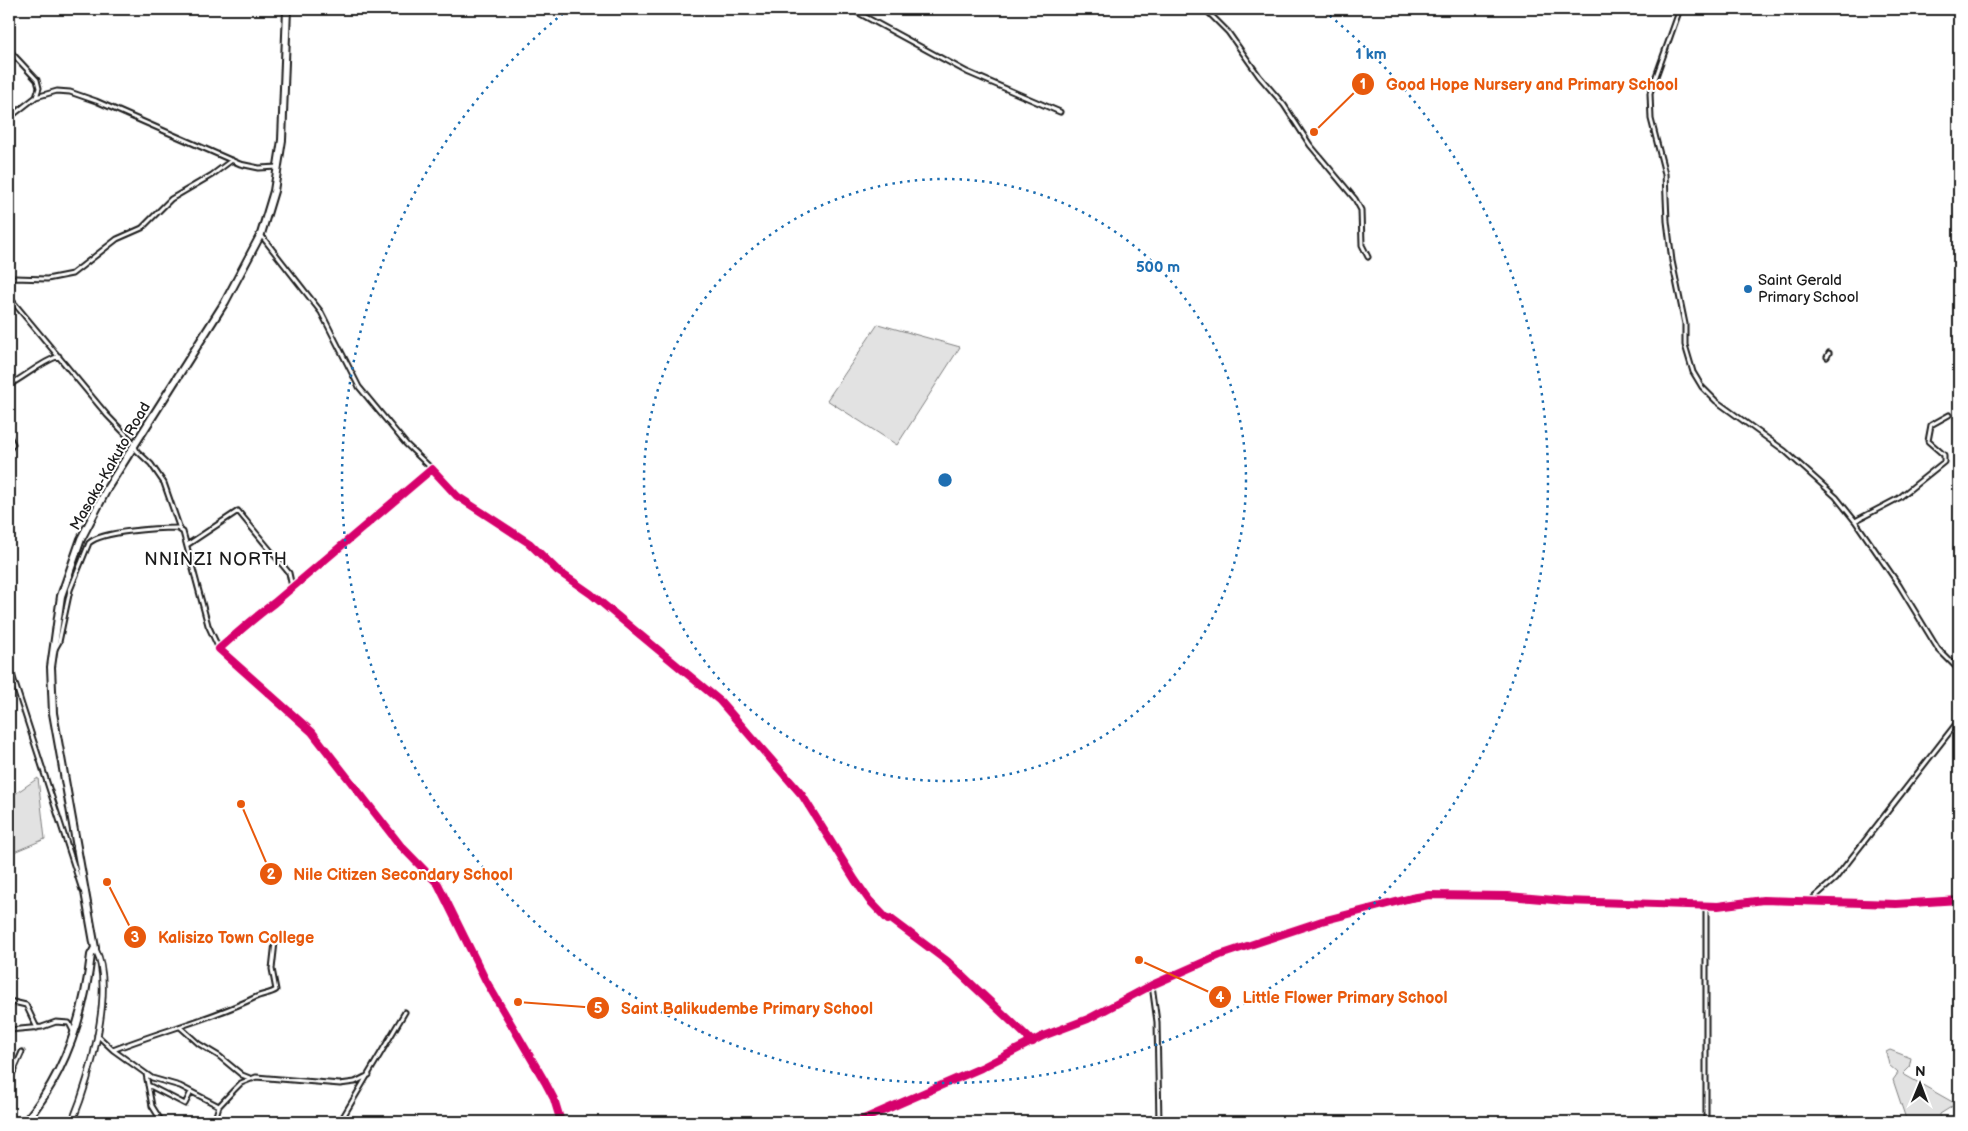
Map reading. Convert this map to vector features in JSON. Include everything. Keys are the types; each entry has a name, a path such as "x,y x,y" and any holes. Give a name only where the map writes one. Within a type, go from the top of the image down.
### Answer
{"highway":[{"name":"Masaka-Kakuto Road","path":"25,1122 54,1080 75,1034 91,955 95,948 80,851 58,743 52,696 52,654 62,596 81,539 108,487 225,302 261,234 279,167 287,9"}],"street":[{"path":"851,9 967,72 1060,112"},
{"path":"1205,9 1228,32 1259,76 1284,105 1310,145 1355,199 1362,210 1362,245 1368,257"},
{"path":"1680,9 1650,92 1651,119 1665,174 1667,221 1685,324 1685,345 1690,365 1702,387 1716,401 1800,464 1836,498 1855,520 1899,585 1938,649 1959,670"},
{"path":"9,50 37,80 39,88 36,96"},
{"path":"9,118 36,96 57,91 84,96 252,167 279,167"},
{"path":"9,280 14,278 47,279 72,274 117,239 142,228 172,199 212,175 232,160"},
{"path":"261,234 321,312 359,387 406,444 457,496 528,543 558,571 591,594 720,701 802,795 849,871 872,903 888,920 891,919 899,924 938,954 1032,1042"},
{"path":"9,297 164,483 187,545 208,625 219,649 312,732 395,839 438,884 486,980 554,1099 561,1122"},
{"path":"1827,357 1829,352"},
{"path":"9,385 28,374 45,360 58,356"},
{"path":"1855,520 1905,495 1920,479 1944,462 1944,455 1928,441 1931,425 1949,415"},
{"path":"9,436 13,444 9,450"},
{"path":"219,649 235,636 248,621 292,587 432,469"},
{"path":"187,545 238,511 289,573 292,587"},
{"path":"52,654 59,642 66,607 78,566 89,543 98,537 137,530 180,529"},
{"path":"9,665 89,912"},
{"path":"1810,901 1835,879 1959,720"},
{"path":"857,1122 981,1068 1032,1042 1088,1019 1152,984 1256,941 1322,921 1429,895 1508,896 1565,902 1718,906 1763,900 1905,904 1959,900"},
{"path":"1706,905 1706,1122"},
{"path":"113,1050 231,1010 256,997 275,991 272,969 276,942"},
{"path":"72,1122 90,1072 97,1035 102,981 101,961 95,948"},
{"path":"1152,984 1157,1022 1159,1122"},
{"path":"9,1001 26,1005 37,1028"},
{"path":"340,1122 369,1076 405,1012"},
{"path":"9,1030 37,1028 56,1022 70,1025 75,1034"},
{"path":"180,1027 199,1044 219,1056 242,1075 253,1079"},
{"path":"97,1035 113,1050 146,1074 191,1092 219,1106"},
{"path":"9,1081 22,1052"},
{"path":"9,1066 15,1070"},
{"path":"146,1074 152,1106 162,1122"},
{"path":"214,1122 219,1106 241,1083 259,1076 280,1080 340,1084 355,1082 369,1076"},
{"path":"148,1085 185,1104 191,1092"}],"shaded area":[{"path":"878,324 960,347 897,445 827,400"},
{"path":"38,778 45,839 9,854 9,798"},
{"path":"1890,1050 1911,1058 1909,1068 1903,1074 1956,1104 1940,1114 1940,1122 1907,1122 1893,1080 1898,1073 1889,1065 1886,1052"}],"cycle path":[{"path":"561,1122 554,1099 486,981 438,884 400,845 312,732 219,649 432,469 457,496 529,543 558,571 591,594 720,701 802,795 869,900 888,920 891,919 947,961 1033,1042"},
{"path":"857,1122 981,1068 1043,1036 1088,1019 1152,985 1220,955 1322,921 1411,898 1429,895 1508,896 1565,901 1718,906 1763,900 1896,904 1959,900"}],"place":[{"name":"Good Hope Nursery and Primary School","path":"1314,132"},
{"name":"Saint Gerald Primary School","path":"1748,289"},
{"name":"Nile Citizen Secondary School","path":"241,804"},
{"name":"Kalisizo Town College","path":"107,882"},
{"name":"Little Flower Primary School","path":"1139,960"},
{"name":"Saint Balikudembe Primary School","path":"518,1002"}],"district":[{"name":"NNINZI NORTH","path":"216,559"}]}
